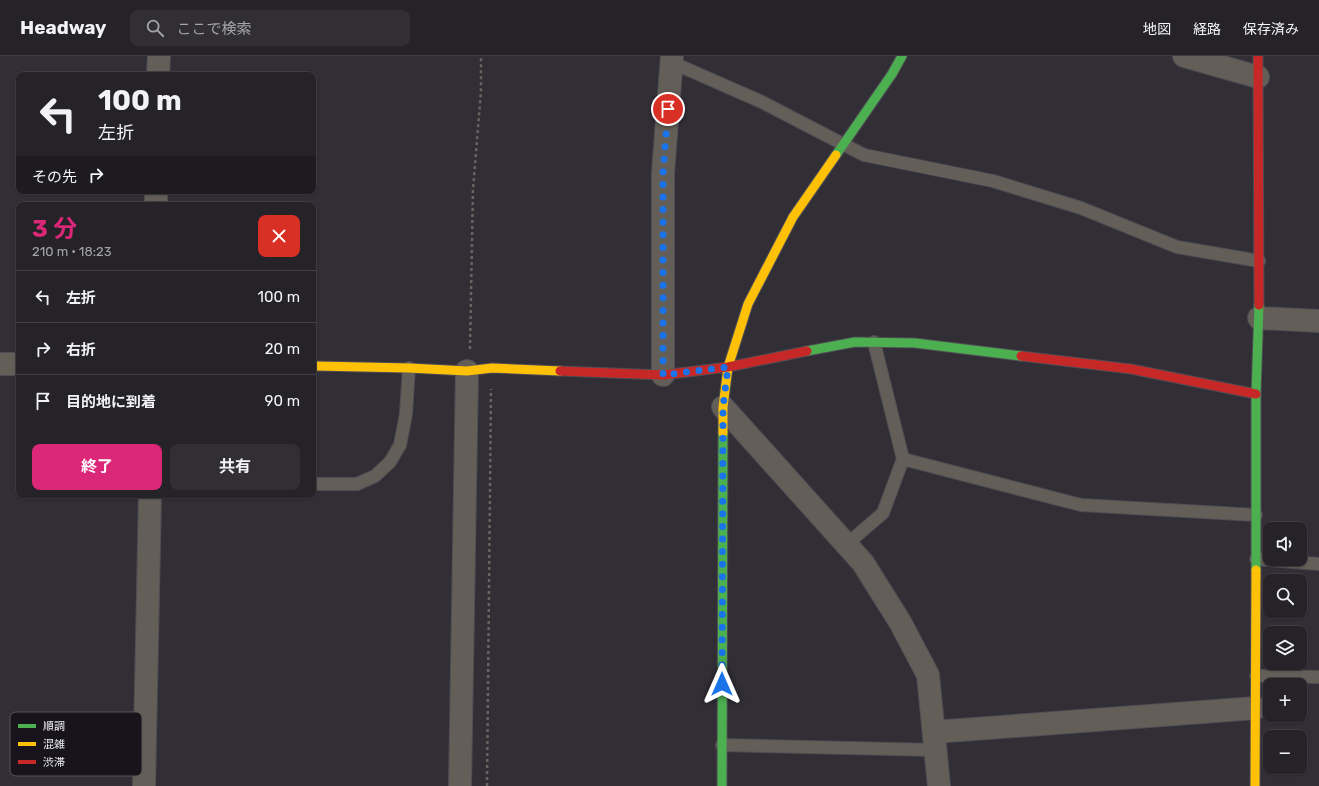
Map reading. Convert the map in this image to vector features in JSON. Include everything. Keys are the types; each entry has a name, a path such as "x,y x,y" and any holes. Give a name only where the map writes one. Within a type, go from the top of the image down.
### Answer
{"street":[{"path":"158,72 159,56"},
{"path":"722,786 723,407 728,367 748,304 793,217 892,74 902,56"},
{"path":"1184,56 1258,77"},
{"path":"1255,786 1256,394 1259,318 1258,56"},
{"path":"663,375 663,173 671,59"},
{"path":"1259,318 1319,321"},
{"path":"316,366 466,371 492,368 663,375 728,367 855,342 915,343 1131,369 1256,394"},
{"path":"0,364 16,364"},
{"path":"460,786 466,371"},
{"path":"723,407 863,563 900,622 928,675 939,786"},
{"path":"144,786 150,498"},
{"path":"934,741 1256,708"}],"lane":[{"path":"671,59 762,102 864,155 993,181 1073,205 1177,247 1259,261"},
{"path":"847,544 883,513 903,459 874,342"},
{"path":"316,484 357,484 375,476 390,462 400,445 406,414 409,368"},
{"path":"903,459 1081,505 1256,515"},
{"path":"1256,558 1319,564"},
{"path":"1256,676 1319,677"},
{"path":"722,745 934,741"}],"path":[{"path":"466,371 471,348 473,189 481,91 481,56"},
{"path":"487,786 492,368"}],"traffic: fast":[{"path":"836,155 892,74 902,56"},
{"path":"1256,570 1256,394 1259,305"},
{"path":"807,351 855,342 915,343 1021,356"},
{"path":"722,786 723,433"}],"traffic: slow":[{"path":"723,433 723,407 728,367 748,304 793,217 836,155"},
{"path":"316,366 467,371 492,368 560,371"},
{"path":"1255,786 1256,570"}],"traffic: jam":[{"path":"1258,56 1259,305"},
{"path":"560,371 663,375 728,367 807,351"},
{"path":"1021,356 1131,369 1256,394"}],"route":[{"path":"668,109 663,173 663,375 728,367 723,407 722,684"}]}
